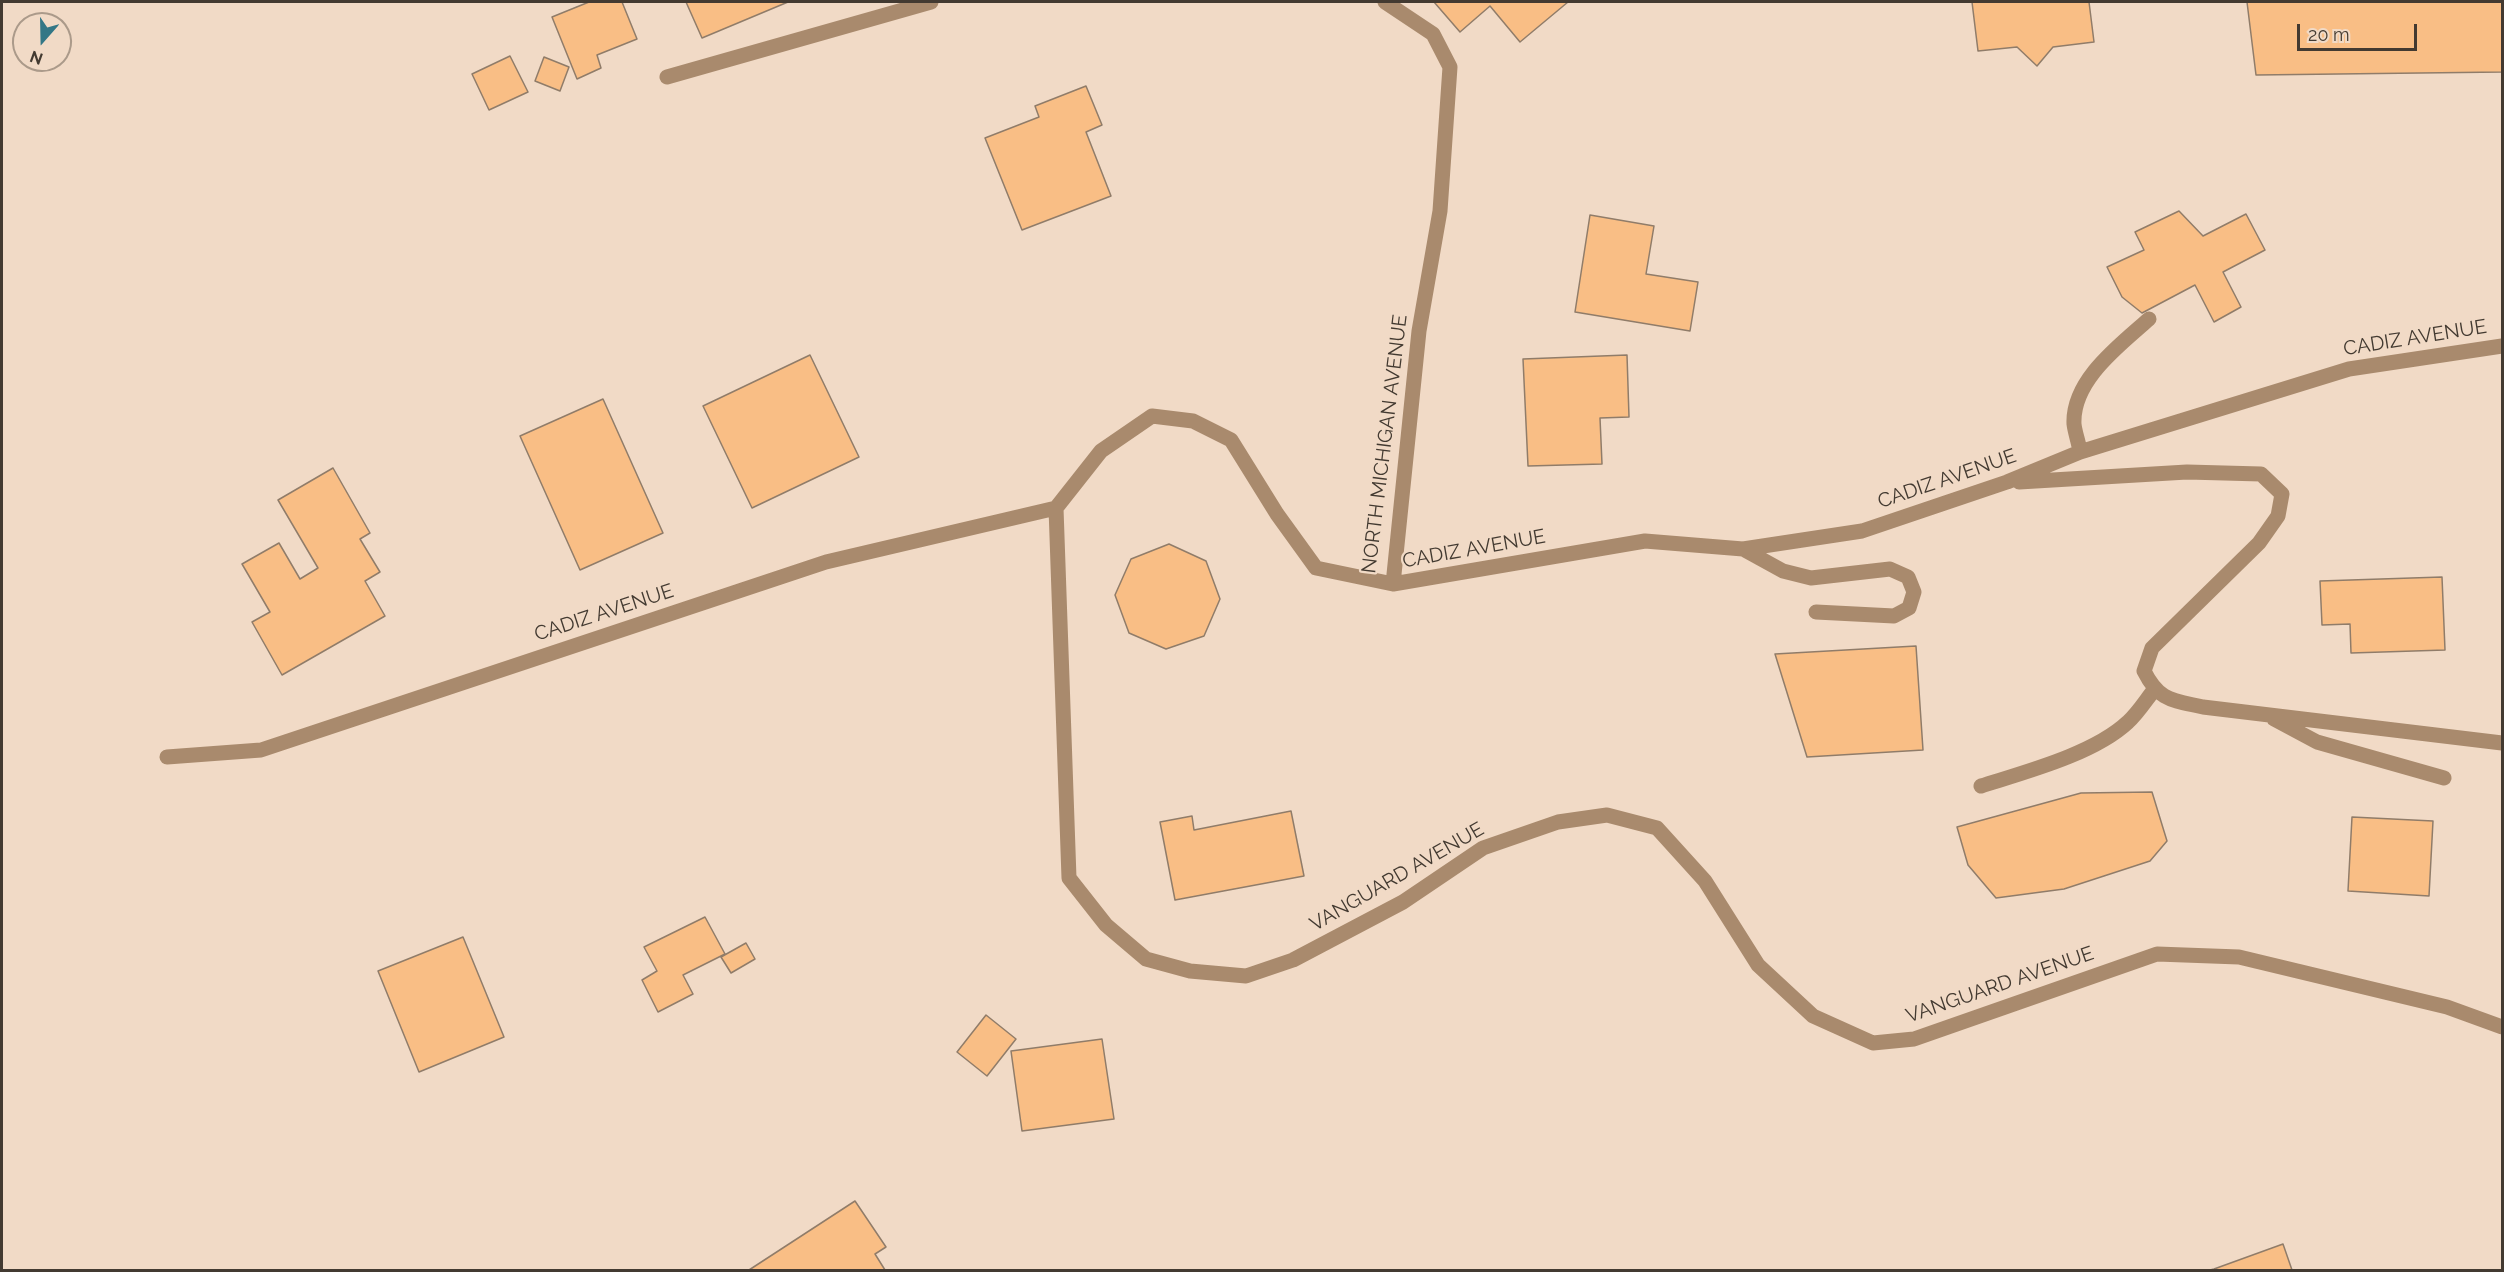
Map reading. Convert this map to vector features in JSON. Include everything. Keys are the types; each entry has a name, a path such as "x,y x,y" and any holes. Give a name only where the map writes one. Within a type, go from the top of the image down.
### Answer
{"street":[{"path":"667,77 931,2"},
{"name":"NORTH MICHIGAN AVENUE","path":"1056,508 1101,451 1152,416 1193,421 1231,440 1277,514 1316,568 1393,584 1419,331 1440,211 1450,68 1433,34 1385,2"},
{"path":"2080,452 2074,423 2080,395 2101,363 2149,319"},
{"name":"CADIZ AVENUE","path":"1393,584 1645,541 1743,549 1862,531 2007,482 2080,452 2349,369 2501,347"},
{"path":"2007,482 2187,472 2261,474 2282,494 2278,516 2259,543 2152,648 2145,671 2154,690 2172,700 2203,707 2502,743"},
{"name":"CADIZ AVENUE","path":"167,757 261,750 826,561 1056,508"},
{"name":"VANGUARD AVENUE","path":"1056,508 1069,878 1106,925 1146,959 1190,971 1246,976 1293,960 1403,902 1483,848 1558,822 1607,815 1656,828 1705,881 1758,965 1813,1016 1873,1043 1914,1039 2157,954 2239,957 2447,1007 2502,1027"},
{"path":"1743,549 1783,571 1811,578 1890,569 1908,577 1914,592 1909,608 1894,616 1816,612"},
{"path":"1981,786 2046,766 2104,739 2128,722 2154,690"},
{"path":"2266,714 2317,742 2444,778"}],"building":[{"path":"589,2 622,2 637,39 597,55 601,68 577,79 552,17"},
{"path":"686,2 788,2 702,38"},
{"path":"1434,2 1568,2 1520,42 1490,6 1460,32"},
{"path":"1972,2 2089,2 2094,42 2053,47 2037,66 2017,47 1978,51"},
{"path":"2247,2 2502,2 2502,72 2256,75"},
{"path":"510,56 528,92 489,110 472,74"},
{"path":"544,57 569,67 560,91 535,81"},
{"path":"1086,86 1102,125 1086,132 1111,196 1022,230 985,138 1039,117 1035,106"},
{"path":"2179,211 2203,236 2246,214 2265,250 2223,272 2241,307 2214,322 2195,285 2142,313 2122,297 2107,267 2144,250 2135,232"},
{"path":"1590,215 1654,226 1646,274 1698,282 1690,331 1575,312"},
{"path":"810,355 859,457 752,508 703,406"},
{"path":"1627,355 1629,417 1600,418 1602,464 1528,466 1523,359"},
{"path":"603,399 663,533 580,570 520,436"},
{"path":"333,468 370,533 360,539 380,572 365,581 385,616 282,675 252,622 270,612 242,564 279,543 300,579 318,568 278,500"},
{"path":"1169,544 1206,561 1220,599 1204,636 1166,649 1129,633 1115,595 1131,559"},
{"path":"2442,577 2445,650 2351,653 2350,624 2322,625 2320,581"},
{"path":"1916,646 1923,750 1807,757 1775,654"},
{"path":"2152,792 2167,841 2150,861 2064,889 1996,898 1968,865 1957,827 2081,793"},
{"path":"1291,811 1304,876 1175,900 1160,822 1192,816 1194,830"},
{"path":"2352,817 2433,821 2429,896 2348,891"},
{"path":"705,917 725,954 683,975 693,994 658,1012 642,980 657,971 644,947"},
{"path":"463,937 504,1037 419,1072 378,971"},
{"path":"746,943 755,959 731,973 721,957"},
{"path":"986,1015 1016,1039 987,1076 957,1052"},
{"path":"1102,1039 1114,1119 1022,1131 1011,1051"},
{"path":"855,1201 886,1247 875,1254 885,1270 749,1270"},
{"path":"2283,1244 2292,1270 2210,1270 2214,1269"}]}
